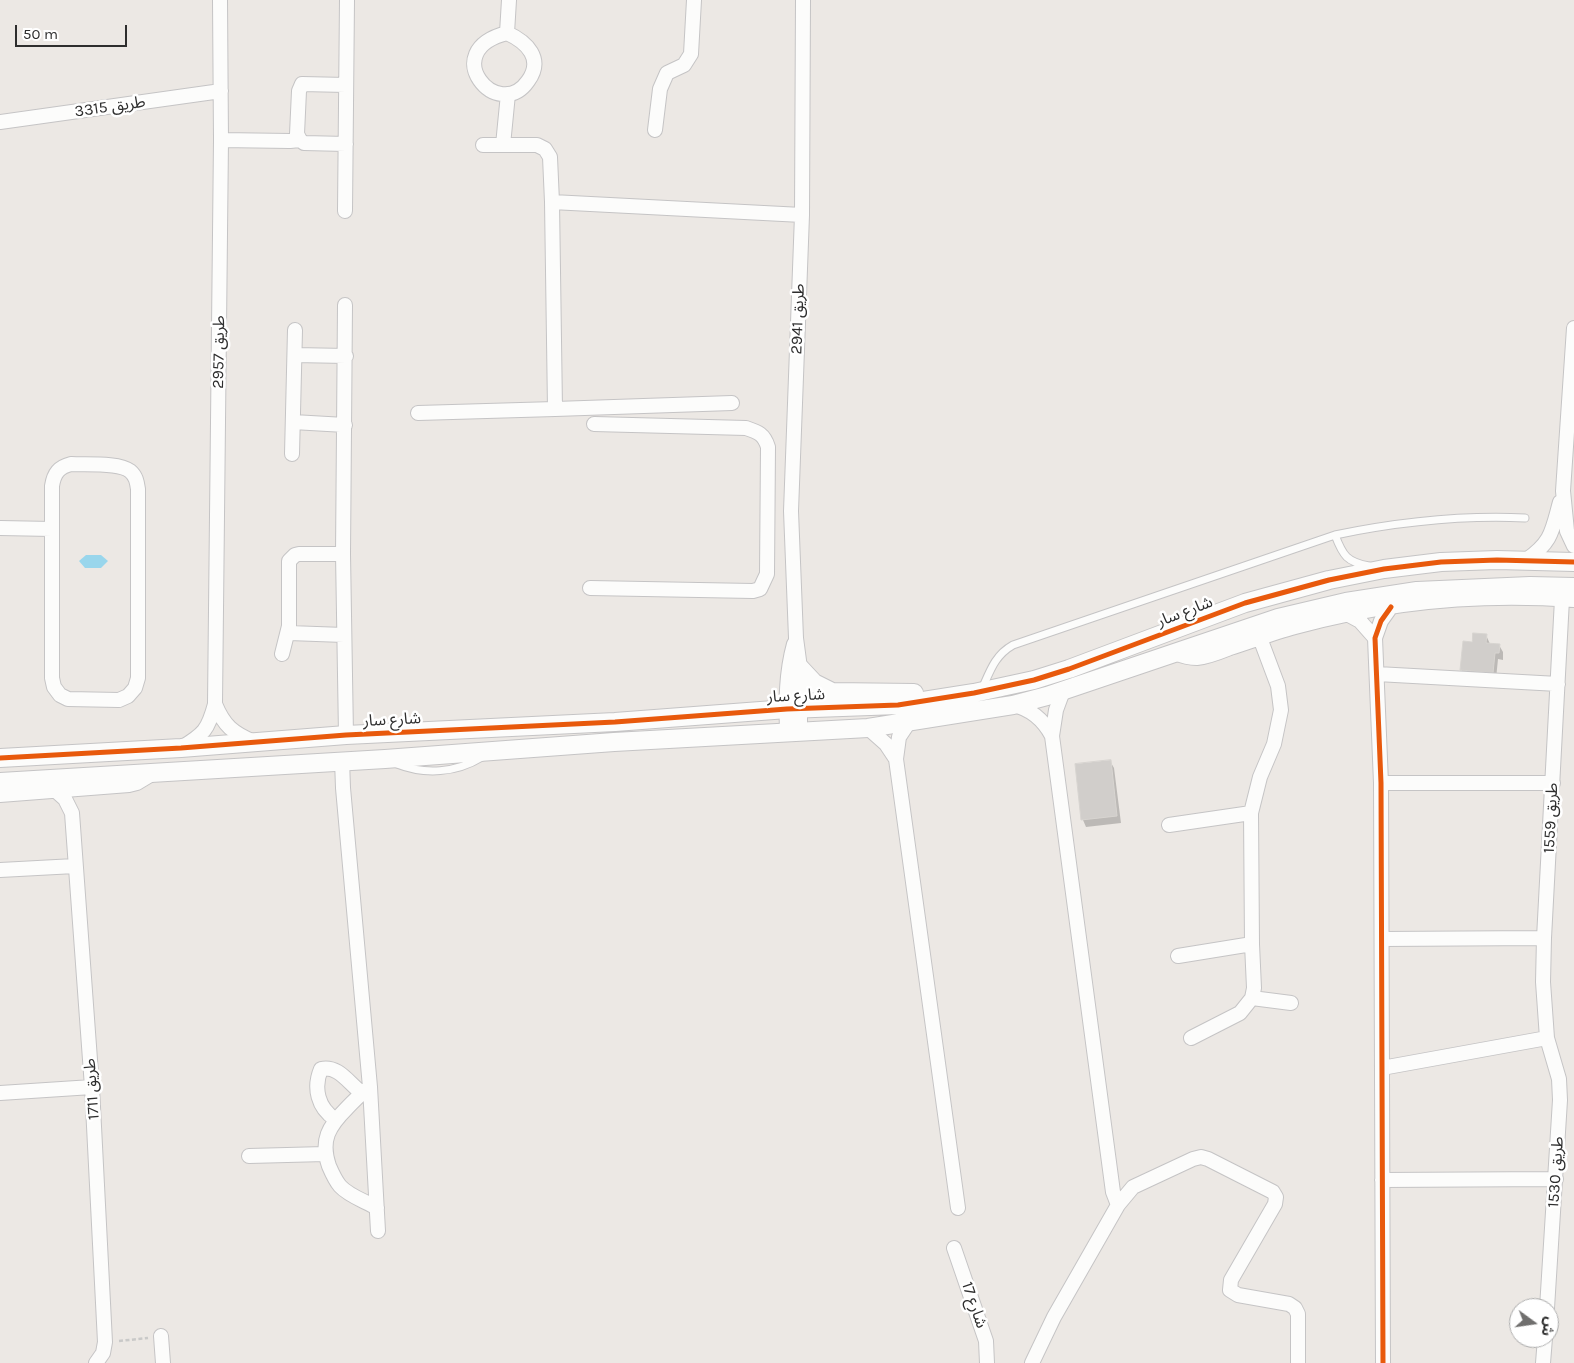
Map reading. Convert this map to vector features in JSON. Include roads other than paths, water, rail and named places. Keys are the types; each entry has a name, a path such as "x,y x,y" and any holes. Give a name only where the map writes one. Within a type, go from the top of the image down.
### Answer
{"street":[{"name":"طريق 2957","path":"181,748 207,728 215,704 221,140 220,0"},
{"path":"345,211 347,0"},
{"path":"507,33 509,0"},
{"path":"655,130 660,89 667,73 684,65 691,54 694,0"},
{"name":"طريق 2941","path":"794,709 800,668 796,638 791,511 802,215 803,0"},
{"path":"507,33 524,42 529,49 534,64 532,73 523,87 508,94 497,93 487,89 475,71 475,60 478,50 486,41 507,33"},
{"path":"346,85 306,83 300,87 297,134 304,143 346,144"},
{"name":"طريق 3315","path":"0,122 221,91"},
{"path":"503,145 508,94"},
{"path":"221,140 300,140"},
{"path":"483,145 537,145 545,149 550,157 555,409"},
{"path":"552,202 802,215"},
{"path":"345,305 343,554 346,735"},
{"path":"1574,328 1563,492 1566,532 1574,546"},
{"path":"292,454 295,330"},
{"path":"295,355 346,356"},
{"path":"418,414 732,403"},
{"path":"293,422 345,425"},
{"path":"590,588 753,591 760,588 767,574 768,447 765,438 759,432 746,428 594,424"},
{"path":"71,464 120,466 129,471 136,479 138,489 138,678 135,688 128,696 119,700 68,699 60,695 54,687 52,678 52,529 53,478 57,471 64,466 71,464"},
{"path":"1526,560 1541,548 1549,537 1563,492"},
{"path":"767,510 791,511"},
{"path":"0,528 52,529"},
{"path":"282,654 288,633 289,565 292,558 299,554 343,554"},
{"name":"شارع سار","path":"0,758 181,748 346,735 615,722 794,709 898,705 939,699 1034,680 1069,669 1245,603 1329,580 1384,569 1450,561 1526,560 1574,562"},
{"path":"0,782 152,774 342,760 385,759 614,742 868,728 1013,705 1063,691 1278,618 1346,602 1417,591 1530,586 1570,595"},
{"path":"1175,654 1199,658 1310,623 1346,614 1391,607 1483,598 1570,595"},
{"name":"طريق 1559","path":"1547,1038 1543,982 1544,938 1558,684 1570,595"},
{"path":"1382,1363 1381,783 1375,638 1381,621 1391,607"},
{"path":"1346,614 1360,621 1375,638"},
{"path":"288,633 344,635"},
{"name":"طريق 2941","path":"794,731 794,709 788,668 796,638"},
{"path":"1191,1038 1240,1013 1252,998 1254,988 1251,813 1260,777 1274,744 1280,710 1278,686 1260,638"},
{"path":"800,668 814,683 832,692 914,693 939,699"},
{"path":"1377,674 1558,684"},
{"path":"1063,691 1056,710 1052,736 1113,1192 1118,1205"},
{"name":"طريق 2957","path":"215,704 226,726 254,743"},
{"path":"1013,705 1035,714 1042,720 1052,736"},
{"path":"909,722 899,737 896,759 958,1208"},
{"path":"868,728 886,744 896,759"},
{"path":"342,760 378,1231"},
{"path":"0,795 129,785 138,783 152,774"},
{"path":"1381,783 1553,783"},
{"path":"72,813 79,799 89,788"},
{"path":"56,791 65,799 72,813"},
{"name":"طريق 1711","path":"72,813 92,1087 105,1342 103,1352 96,1363"},
{"path":"1169,825 1251,813"},
{"path":"0,870 75,866"},
{"path":"1382,939 1544,938"},
{"path":"1178,956 1252,944"},
{"path":"1252,998 1291,1003"},
{"path":"1382,1068 1547,1038"},
{"name":"طريق 1530","path":"1547,1038 1559,1080 1560,1100 1548,1298"},
{"path":"335,1120 326,1113 319,1100 317,1086 321,1069 327,1067 336,1069 353,1087 366,1090"},
{"path":"0,1093 92,1087"},
{"path":"366,1090 335,1120 326,1140 325,1154 333,1176 340,1186 377,1208"},
{"path":"249,1156 325,1154"},
{"path":"1032,1363 1054,1317 1118,1205 1133,1187 1201,1157 1273,1192 1276,1197 1275,1204 1231,1280 1230,1290 1238,1295 1290,1304 1295,1308 1298,1314 1298,1363"},
{"path":"1382,1180 1556,1179"},
{"name":"شارع 17","path":"954,1248 986,1342 987,1363"},
{"path":"161,1336 164,1363"},
{"path":"1543,1363 1544,1348"}],"lane":[{"path":"981,691 1000,653 1013,645 1335,535 1376,527 1447,518 1525,518"},
{"path":"1335,535 1343,554 1351,561 1384,569"}],"water":[{"path":"86,555 101,555 108,561 101,568 85,568 79,561"}]}
